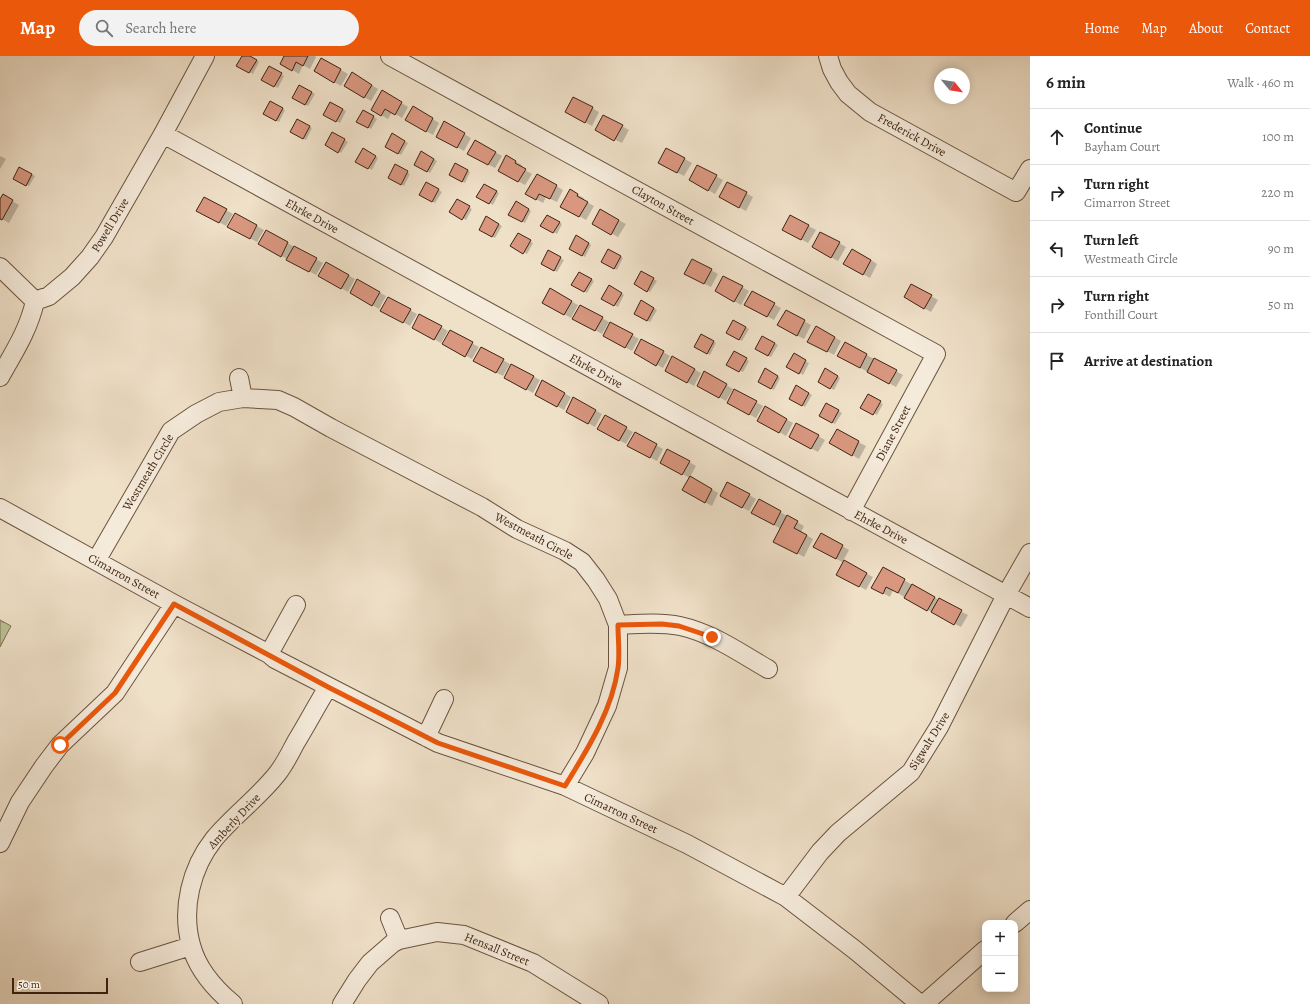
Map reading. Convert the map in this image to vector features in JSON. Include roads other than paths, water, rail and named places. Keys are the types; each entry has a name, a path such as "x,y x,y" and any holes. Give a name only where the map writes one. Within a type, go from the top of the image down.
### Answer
{"street":[{"name":"Powell Drive","path":"35,301 49,296 72,277 90,257 104,237 163,134 205,56"},
{"name":"Clayton Street","path":"390,56 936,354"},
{"name":"Frederick Drive","path":"828,56 832,69 839,82 848,94 870,112 1016,192 1030,169"},
{"name":"Ehrke Drive","path":"163,134 1030,608"},
{"path":"0,267 35,301 32,315 24,335 0,377"},
{"name":"Diane Street","path":"851,511 936,354"},
{"path":"239,378 243,398"},
{"name":"Westmeath Circle","path":"96,561 171,431 196,414 219,402 243,398 278,400 294,407 482,507 517,529 565,551 582,562 596,580 608,599 618,625 618,668 608,706 585,753 565,786"},
{"name":"Cimarron Street","path":"0,508 328,687 426,737 473,756 565,786 687,844 786,897 855,950 920,1004"},
{"name":"Sigwalt Drive","path":"786,897 820,852 838,833 911,772 939,728 1006,595 1030,553"},
{"path":"0,843 20,802 44,766 60,745 115,693 174,604"},
{"path":"269,654 296,605"},
{"path":"618,625 662,624 679,626 712,637 768,669"},
{"name":"Amberly Drive","path":"233,1004 213,984 197,960 191,946 187,923 192,879 204,852 214,839 278,772 328,687"},
{"path":"426,737 444,699"},
{"path":"1018,920 1030,910"},
{"path":"390,918 399,940"},
{"name":"Hensall Street","path":"342,1004 370,963 393,943 399,940 437,932 464,935 533,963 599,1004"},
{"path":"140,962 191,946"},
{"path":"924,1004 982,953"}]}
